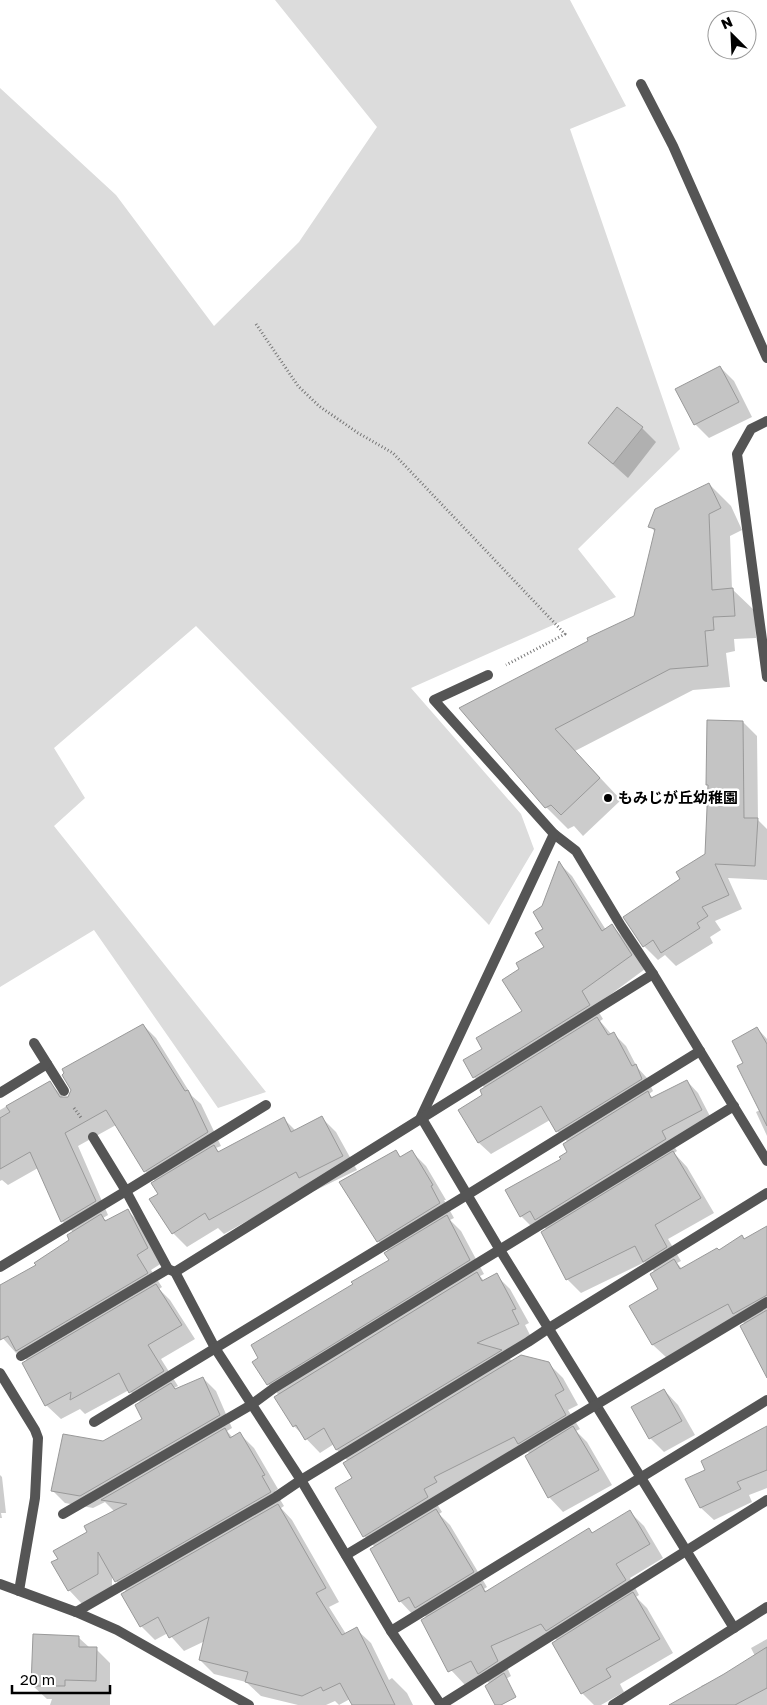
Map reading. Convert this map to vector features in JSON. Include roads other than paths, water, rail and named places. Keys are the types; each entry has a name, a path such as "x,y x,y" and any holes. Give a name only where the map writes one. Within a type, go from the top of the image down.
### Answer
{"street":[{"path":"641,84 673,146 767,358"},
{"path":"767,421 752,429 737,454 767,677"},
{"path":"488,674 434,700 554,834 576,851 767,1161"},
{"path":"421,1117 554,834"},
{"path":"21,1356 171,1270 652,974"},
{"path":"34,1043 64,1091"},
{"path":"94,1422 700,1051"},
{"path":"0,1093 47,1064"},
{"path":"0,1267 266,1105"},
{"path":"63,1514 251,1405 274,1388 734,1106"},
{"path":"421,1117 500,1250 734,1628"},
{"path":"93,1137 126,1191 215,1348 302,1480 391,1631 441,1705 767,1500"},
{"path":"76,1612 276,1497 767,1193"},
{"path":"346,1555 767,1302"},
{"path":"0,1373 38,1438 35,1498 19,1591"},
{"path":"391,1631 767,1400"},
{"path":"0,1584 76,1612 117,1630 249,1705"},
{"path":"613,1705 767,1608"}],"place":[{"name":"もみじが丘幼稚園","path":"608,798"}]}
